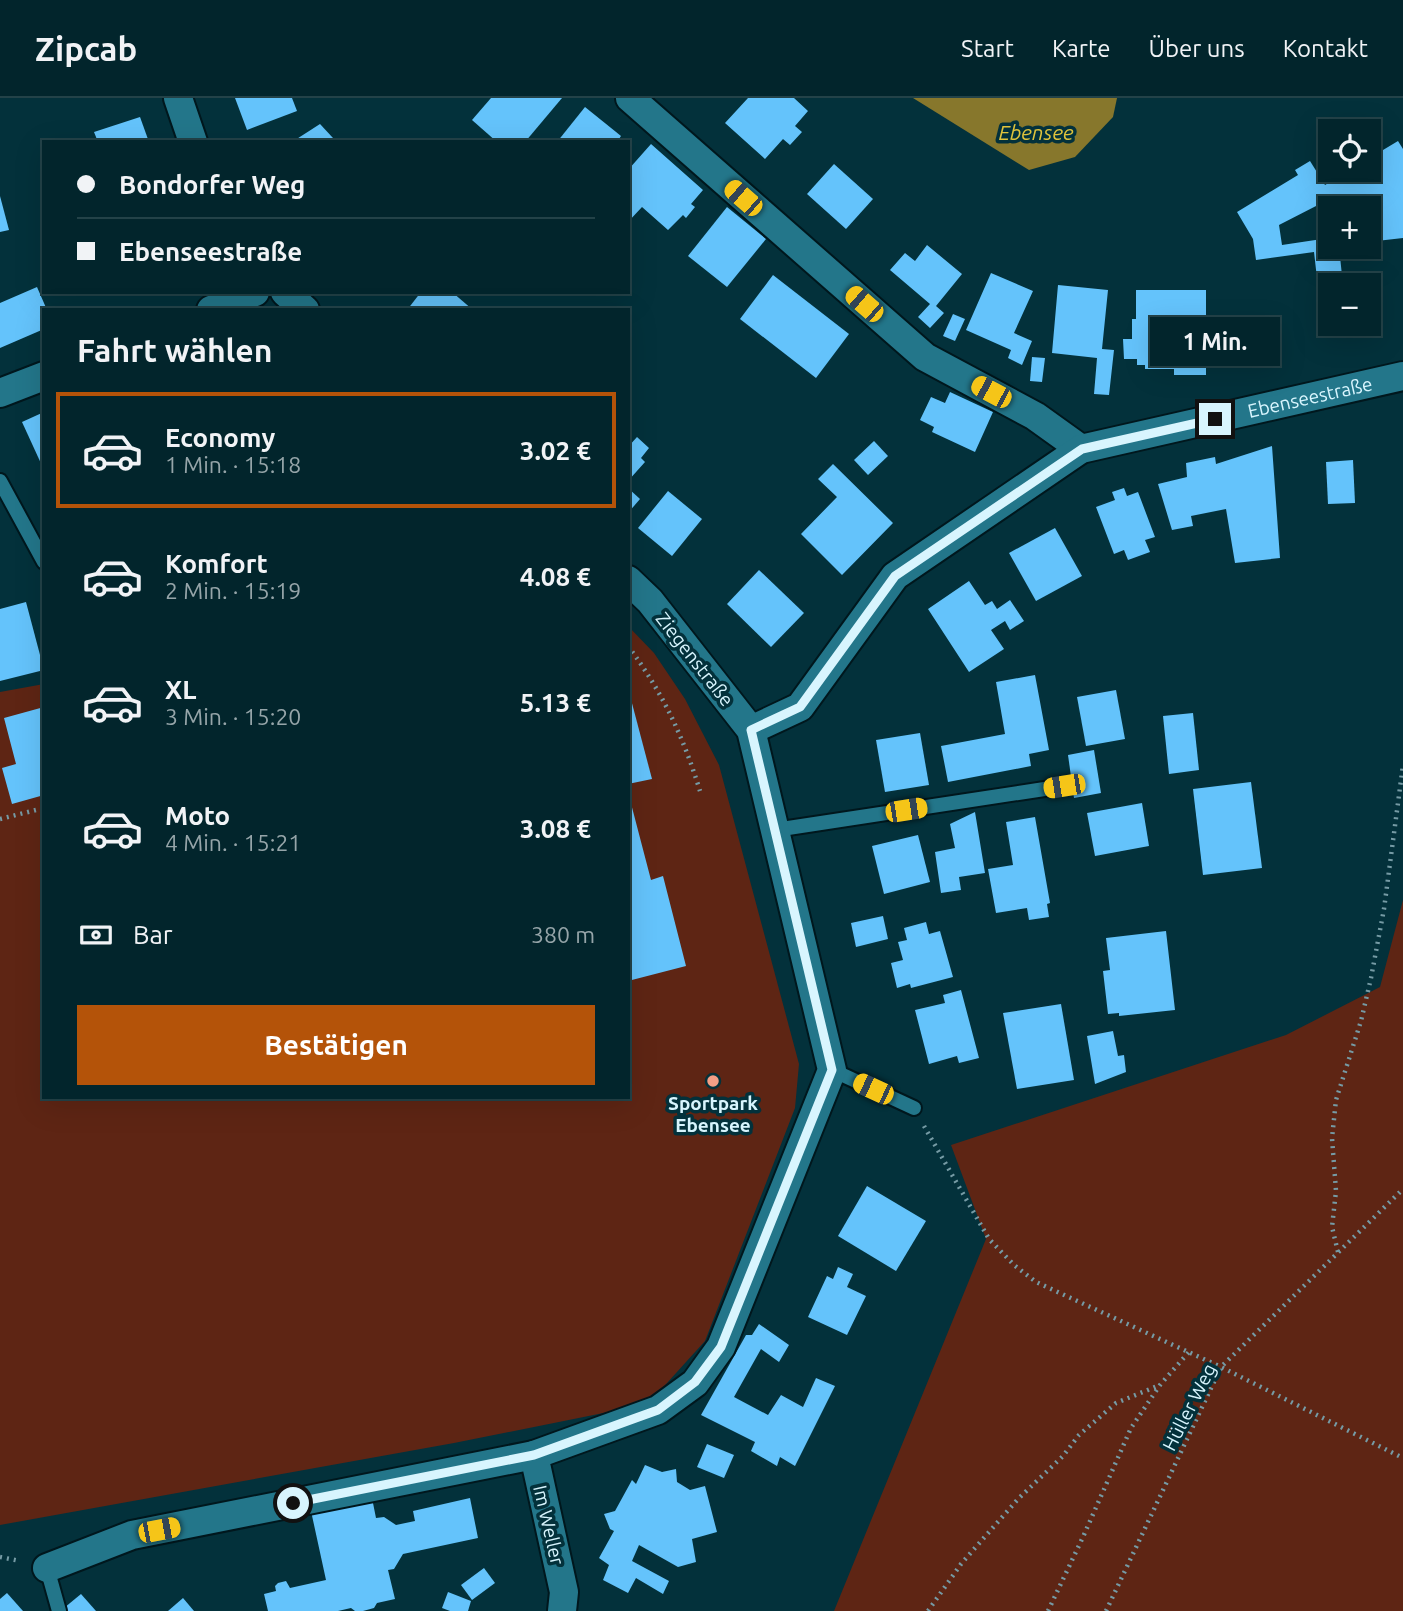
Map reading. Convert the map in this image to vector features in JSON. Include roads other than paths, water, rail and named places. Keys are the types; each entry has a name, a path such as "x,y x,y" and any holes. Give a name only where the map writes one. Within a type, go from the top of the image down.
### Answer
{"street":[{"path":"177,98 192,140"},
{"path":"630,98 925,358 1035,416 1082,449 895,576 800,707 751,730"},
{"path":"216,308 250,294"},
{"path":"287,294 303,308"},
{"name":"Ebenseestraße","path":"1082,449 1403,376"},
{"path":"0,393 42,377"},
{"name":"Ziegenstraße","path":"630,582 650,601 751,730 832,1070"},
{"path":"47,1568 132,1535 534,1455 658,1410 695,1382 721,1347 832,1070"},
{"name":"Im Weller","path":"534,1455 564,1592 562,1611"}],"lane":[{"path":"0,481 42,558"},
{"path":"775,830 1064,786"},
{"path":"832,1070 914,1108"},
{"path":"47,1568 59,1611"}],"water":[{"name":"Ebensee","path":"913,98 1117,98 1113,117 1075,157 1029,170"}],"place":[{"name":"Sportpark Ebensee","path":"713,1081"}]}
